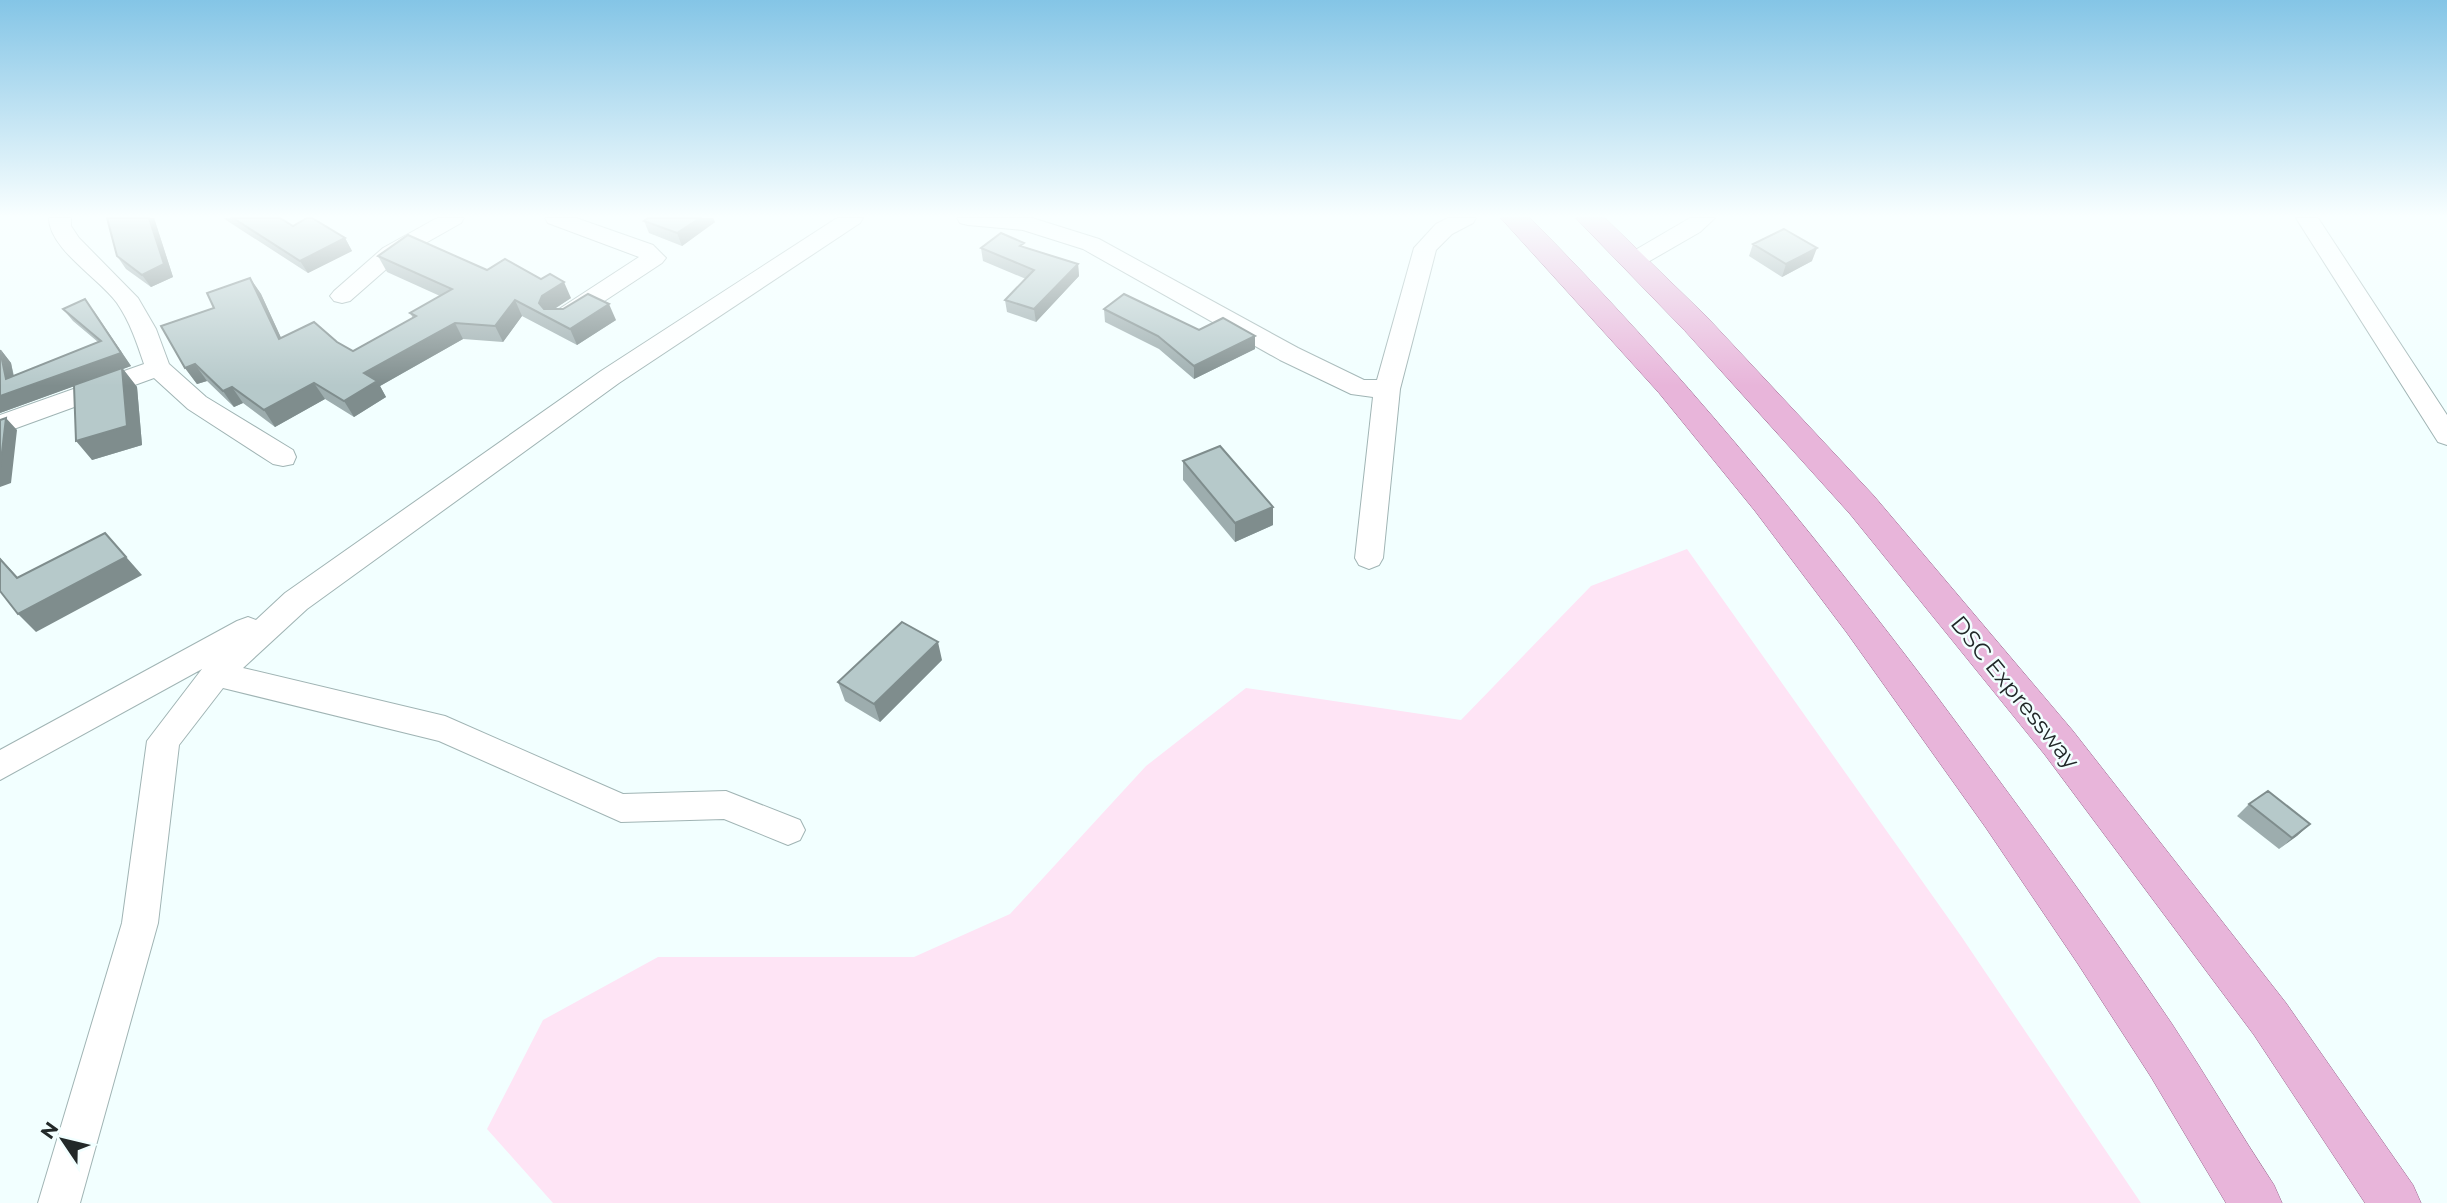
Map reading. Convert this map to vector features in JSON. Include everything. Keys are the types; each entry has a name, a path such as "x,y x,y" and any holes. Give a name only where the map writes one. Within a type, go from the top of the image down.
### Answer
{"main road":[{"path":"1570,274 1664,379 1798,539 2056,894 2156,1042 2256,1203"},
{"name":"DSC Expressway","path":"1646,274 1696,324 1862,505 2059,743 2270,1019 2395,1203"},
{"path":"2227,1160 2273,1203"}],"street":[{"path":"102,274 126,299 144,329 158,368 197,403 283,457"},
{"path":"342,296 367,274"},
{"path":"561,318 629,274"},
{"path":"0,766 296,601 610,377 767,274"},
{"path":"1145,274 1289,354 1360,388 1387,389"},
{"path":"1369,558 1387,389 1418,274"},
{"path":"2343,274 2447,436"},
{"path":"0,425 158,368"},
{"path":"58,1203 140,923 163,741 216,674 296,601"},
{"path":"216,674 445,729 621,808 726,805 788,830"}],"shaded area":[{"path":"1687,549 1961,936 2141,1203 553,1203 487,1129 543,1020 658,957 914,957 1010,914 1146,766 1246,688 1461,720 1591,586"}],"building":[{"path":"419,274 532,274 541,279 550,274 564,282 542,296 539,303 544,309 563,309 588,294 609,304 570,329 515,300 495,326 455,323 364,373 377,381 344,401 314,383 264,410 232,387 223,391 195,364 185,368 161,326 214,308 207,293 250,278 279,339 314,322 337,342 353,351 416,316 410,313 452,289"},
{"path":"1030,274 1068,274 1034,309 1005,300"},
{"path":"1124,294 1199,330 1223,318 1255,336 1194,366 1158,336 1104,309"},
{"path":"85,299 121,353 0,396 0,350 6,379 101,341 63,309"},
{"path":"122,368 127,426 76,441 74,385"},
{"path":"6,418 0,469 0,420"},
{"path":"1220,446 1273,507 1235,523 1183,461"},
{"path":"105,533 126,557 18,614 0,591 0,559 17,578"},
{"path":"902,622 938,642 874,704 838,682"},
{"path":"2268,791 2310,824 2292,838 2249,804"}]}
